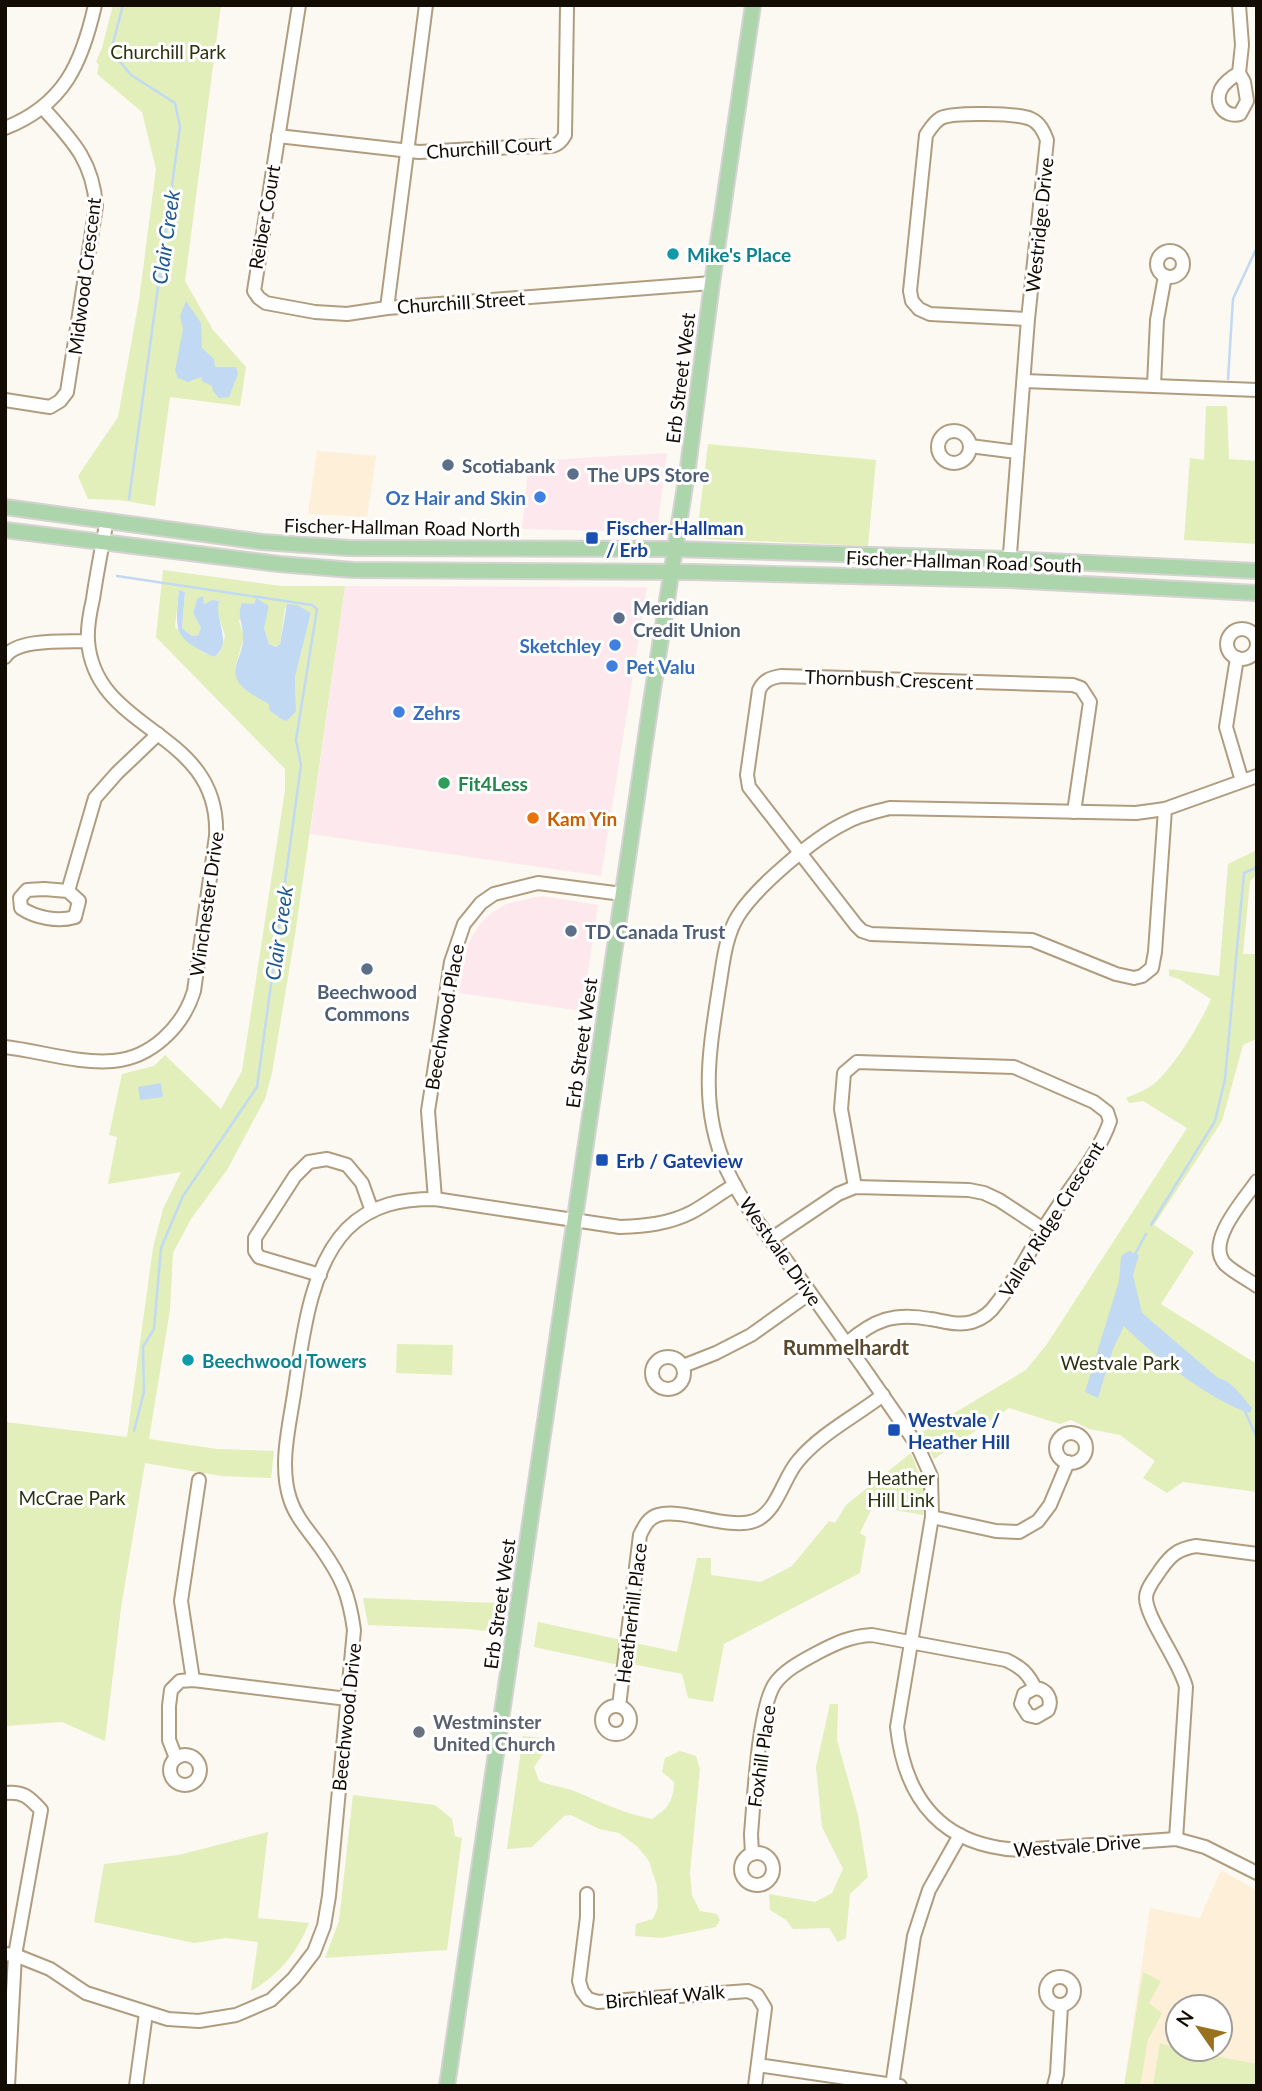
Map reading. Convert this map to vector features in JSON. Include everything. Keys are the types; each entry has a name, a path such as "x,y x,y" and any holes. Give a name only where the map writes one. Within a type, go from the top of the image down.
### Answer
{"main road":[{"name":"Erb Street West","path":"447,2086 622,894 688,467 753,5"},
{"name":"Fischer-Hallman Road North","path":"5,507 262,542 349,548 674,549"},
{"name":"Fischer-Hallman Road North","path":"5,530 279,564 353,570 671,571"},
{"name":"Fischer-Hallman Road South","path":"674,549 1008,559 1257,571"},
{"name":"Fischer-Hallman Road South","path":"671,571 1007,580 1257,593"}],"street":[{"path":"5,128 43,108 71,77 88,34 95,5"},
{"name":"Reiber Court","path":"299,5 254,291 259,299 266,303 315,312 347,314 387,308"},
{"name":"Churchill Street","path":"426,5 387,308 712,283"},
{"path":"1239,5 1242,45 1239,73"},
{"name":"Churchill Court","path":"407,152 553,147 561,142 565,135 568,6"},
{"name":"Midwood Crescent","path":"5,400 50,407 67,393 96,206 95,186 88,166 77,146 43,108"},
{"name":"Westridge Drive","path":"1007,580 1028,319 1047,140 1043,129 1031,118 961,114 942,117 926,135 909,276 912,301 919,309 930,314 1028,319"},
{"path":"278,136 407,152"},
{"path":"1154,385 1157,320 1165,276"},
{"path":"1024,381 1257,390"},
{"path":"970,446 1017,452"},
{"name":"Winchester Drive","path":"5,1047 94,1061 115,1061 159,1044 174,1030 190,1003 217,815 213,796 201,774 188,759 114,699 101,683 92,664 88,641 107,520"},
{"path":"5,657 9,651 23,645 88,641"},
{"path":"1237,658 1226,727 1242,781"},
{"name":"Thornbush Crescent","path":"801,854 757,800 749,788 747,775 759,690 762,683 781,676 1073,685 1081,688 1090,702 1074,812"},
{"path":"68,891 95,797 158,734"},
{"name":"Westvale Drive","path":"1257,776 1165,809 1136,813 890,808 866,813 845,822 801,854 751,898 736,918 726,946 707,1085 719,1150 735,1185 917,1445 931,1476 932,1517 897,1727 900,1756 915,1794 930,1812 960,1835 975,1843 1000,1850 1176,1839 1205,1847 1257,1873"},
{"path":"801,854 862,931 871,934 1032,940 1116,974 1133,978 1147,972 1154,962 1165,809"},
{"name":"Beechwood Place","path":"435,1199 428,1111 451,962 464,924 481,903 494,894 538,883 622,894"},
{"name":"Valley Ridge Crescent","path":"847,1343 878,1321 912,1316 962,1324 976,1321 997,1305 1103,1138 1110,1121 1107,1112 1094,1102 1014,1067 858,1062 844,1073 841,1082 841,1110 855,1187"},
{"path":"320,1275 259,1257 255,1251 255,1238 295,1176 309,1162 327,1159 347,1165 362,1183 372,1211"},
{"path":"1257,1181 1223,1231 1219,1248 1220,1257 1226,1264 1257,1286"},
{"name":"Beechwood Drive","path":"10,1954 50,1969 86,1993 168,2019 199,2021 236,2015 271,2000 294,1979 314,1952 324,1926 329,1896 354,1630 348,1594 290,1500 285,1479 285,1455 308,1314 328,1256 347,1229 385,1204 435,1199 620,1227 650,1226 672,1221 692,1212 735,1185"},
{"path":"771,1239 838,1194 855,1187 969,1190 984,1193 1043,1229"},
{"path":"683,1366 751,1335 810,1293"},
{"name":"Heatherhill Place","path":"619,1706 640,1535 644,1526 657,1515 746,1523 758,1520 769,1510 797,1461 810,1448 883,1395"},
{"path":"932,1517 996,1531 1019,1532 1038,1521 1051,1505 1068,1462"},
{"path":"193,1679 181,1601 199,1480"},
{"path":"1176,1839 1186,1687 1151,1614 1146,1597 1151,1584 1175,1552 1195,1546 1257,1554"},
{"name":"Foxhill Place","path":"752,1854 751,1834 766,1709 773,1687 783,1674 844,1639 872,1636 1006,1660 1020,1667 1035,1688"},
{"path":"176,1758 169,1740 171,1690 180,1681 193,1679 347,1699"},
{"path":"5,1793 19,1791 27,1795 41,1810 10,1954 8,2086"},
{"path":"758,2065 895,2085 914,1936 929,1890 960,1835"},
{"name":"Birchleaf Walk","path":"587,1894 587,1917 579,1970 582,1992 588,1999 598,2002 739,1990 757,1995 765,2008 755,2086"},
{"path":"1054,2086 1061,2006"},
{"path":"136,2086 146,2013"}],"shaded area":[{"path":"317,451 376,456 367,517 308,514"},
{"path":"667,453 657,529 653,532 522,529 529,461"},
{"path":"345,586 647,587 601,876 310,834"},
{"path":"541,896 598,905 582,1011 459,993 468,944 480,924 506,904"},
{"path":"1221,1870 1257,1891 1257,2086 1124,2086 1150,1908 1200,1918"}],"green space":[{"name":"Churchill Park","path":"113,5 221,5 185,281 213,330 246,367 240,406 170,397 155,506 119,500 88,499 78,476 118,417 139,300 156,169 142,112 97,74 99,65 96,62"},
{"path":"1206,406 1227,406 1229,459 1257,461 1257,544 1184,540 1190,458 1204,460"},
{"path":"708,444 876,460 868,546 709,539 698,526"},
{"name":"McCrae Park","path":"163,570 281,586 345,586 295,935 272,1073 265,1099 227,1170 191,1219 173,1253 170,1310 149,1439 217,1449 274,1451 271,1478 221,1476 145,1463 121,1608 105,1741 62,1722 5,1726 5,1422 127,1437 153,1248 163,1209 181,1172 108,1184 117,1137 109,1135 122,1074 154,1066 165,1055 221,1109 242,1071 285,790 285,769 156,637","holes":["179,590 185,592 182,628 192,636 198,635 201,628 193,613 197,599 204,604 219,601 217,611 225,636 220,652 214,657 201,651 175,627","255,599 269,644 277,647 280,644 285,608 311,613 295,677 296,711 281,719 269,710 269,704 246,690 235,668 244,637 239,621 250,605 254,604"]},
{"name":"Westvale Park","path":"1257,850 1257,875 1250,881 1243,954 1257,954 1257,1041 1243,1045 1222,1121 1154,1225 1194,1252 1161,1304 1257,1364 1257,1492 1183,1482 1167,1493 1143,1478 1155,1461 1120,1435 1089,1429 1071,1420 1060,1424 1009,1408 934,1459 921,1433 1026,1370 1047,1344 1187,1128 1143,1101 1129,1103 1126,1098 1149,1087 1163,1075 1201,1019 1211,999 1179,979 1169,976 1169,969 1219,976 1228,864"},
{"path":"397,1344 453,1345 452,1375 396,1373"},
{"name":"Heather Hill Link","path":"911,1453 924,1487 923,1515 873,1506 860,1533 866,1537 860,1573 724,1644 713,1702 688,1698 682,1674 632,1664 619,1665 534,1647 538,1622 677,1652 697,1558 711,1558 711,1575 761,1582 792,1566 829,1521 835,1523 846,1505"},
{"path":"363,1598 498,1603 494,1632 368,1625"},
{"path":"830,1704 838,1704 837,1740 858,1815 868,1877 850,1894 846,1938 838,1942 829,1928 793,1929 786,1920 770,1910 769,1894 815,1902 832,1893 843,1869 822,1827 816,1767"},
{"path":"523,1736 551,1739 554,1743 552,1749 543,1754 534,1767 539,1781 652,1819 666,1808 673,1794 674,1782 662,1772 665,1758 680,1751 696,1756 700,1769 690,1873 692,1895 700,1911 717,1914 720,1920 716,1927 662,1938 635,1936 636,1924 653,1919 658,1907 657,1886 649,1861 638,1847 619,1833 599,1829 571,1815 564,1816 532,1847 507,1849"},
{"path":"353,1795 435,1805 452,1819 455,1836 462,1838 447,1950 325,1958 339,1921"},
{"path":"268,1832 258,1918 309,1923 286,1962 270,1978 251,1991 258,1942 226,1938 194,1943 94,1922 104,1864 179,1855"},
{"path":"1143,1972 1161,1981 1149,2003 1162,2013 1148,2040 1140,2086 1124,2086"},
{"path":"1160,2043 1164,2044 1164,2063 1234,2063 1234,2060 1257,2064 1257,2086 1153,2086"}],"water":[{"path":"186,301 201,323 202,348 214,359 215,367 236,367 238,374 229,397 219,398 212,386 202,381 201,377 188,382 178,378 175,371 183,329 180,316"},
{"path":"179,590 185,592 182,628 192,636 198,635 201,628 193,613 197,599 203,596 204,604 213,600 219,601 223,645 214,657 191,644 180,632 177,616"},
{"path":"256,598 269,606 264,628 269,644 276,647 280,644 287,604 297,605 311,613 295,677 296,711 287,721 269,710 269,704 245,689 235,673 243,643 240,608 242,603 254,604"},
{"path":"161,1083 163,1097 140,1100 138,1087"},
{"path":"1129,1251 1139,1255 1133,1275 1142,1313 1218,1378 1233,1386 1252,1408 1250,1413 1218,1399 1183,1376 1124,1326 1113,1349 1098,1398 1085,1392 1119,1281 1121,1256"}],"waterway":[{"name":"Clair Creek","path":"123,5 111,51 131,75 175,103 180,127 129,499"},
{"path":"1228,379 1233,299 1257,247"},
{"name":"Clair Creek","path":"158,276 168,280"},
{"name":"Clair Creek","path":"117,576 312,605 317,609 296,740 301,765 257,1087 183,1196 161,1248 154,1329 143,1347 144,1392 134,1431"},
{"path":"1151,1225 1215,1121 1225,1079 1244,873 1257,867"},
{"path":"1134,1256 1146,1234"},
{"path":"1244,1409 1257,1438"}],"place":[{"name":"Mike's Place","path":"673,254"},
{"name":"Scotiabank","path":"448,465"},
{"name":"The UPS Store","path":"573,474"},
{"name":"Oz Hair and Skin","path":"540,497"},
{"name":"Fischer-Hallman / Erb","path":"592,538"},
{"name":"Meridian Credit Union","path":"619,618"},
{"name":"Sketchley","path":"615,645"},
{"name":"Pet Valu","path":"612,666"},
{"name":"Zehrs","path":"399,712"},
{"name":"Fit4Less","path":"444,783"},
{"name":"Kam Yin","path":"533,818"},
{"name":"TD Canada Trust","path":"571,931"},
{"name":"Beechwood Commons","path":"367,969"},
{"name":"Erb / Gateview","path":"602,1160"},
{"name":"Beechwood Towers","path":"188,1360"},
{"name":"Westvale / Heather Hill","path":"894,1430"},
{"name":"Westminster United Church","path":"419,1732"}],"district":[{"name":"Rummelhardt","path":"846,1346"}]}
